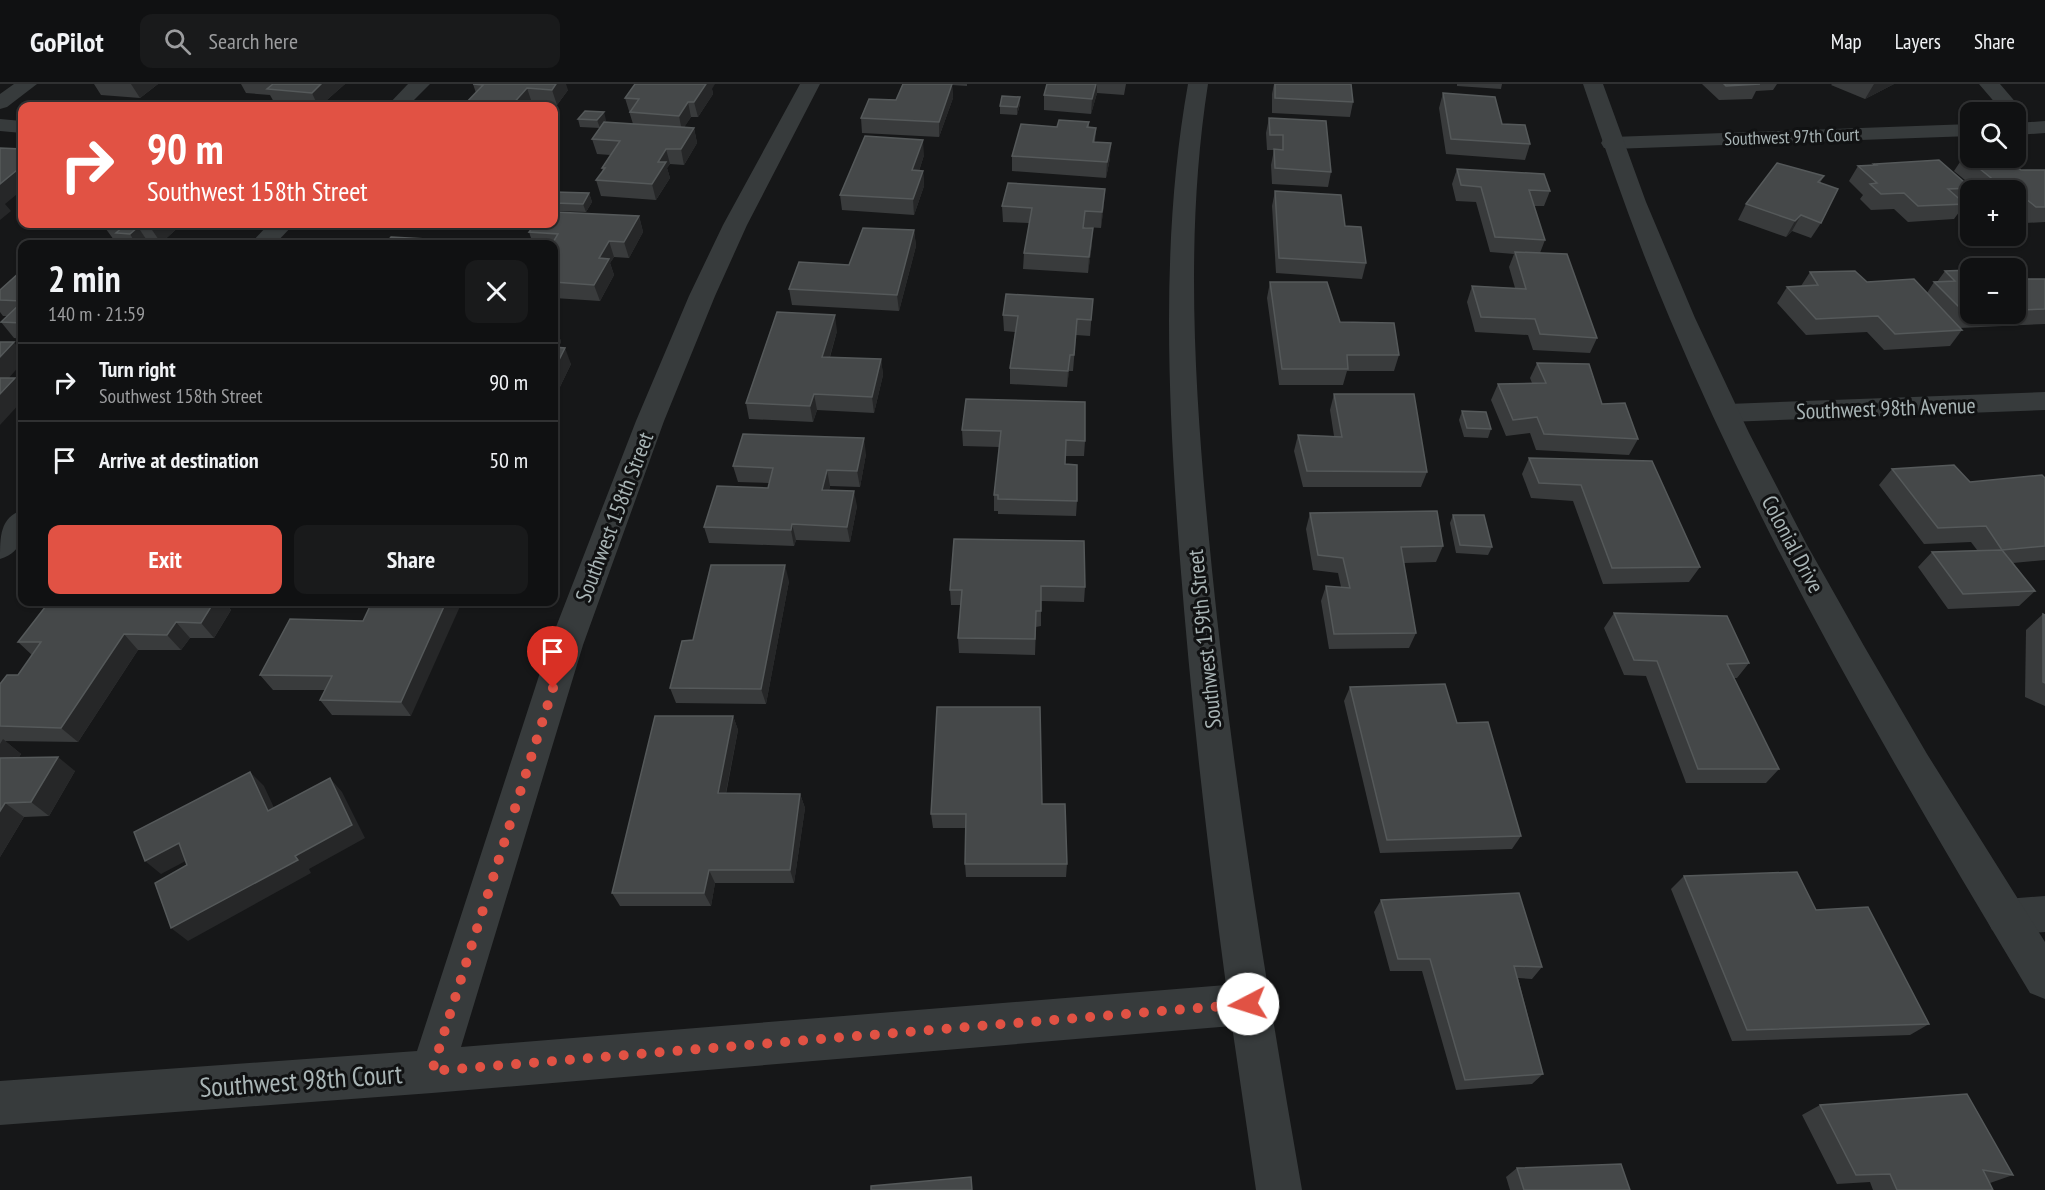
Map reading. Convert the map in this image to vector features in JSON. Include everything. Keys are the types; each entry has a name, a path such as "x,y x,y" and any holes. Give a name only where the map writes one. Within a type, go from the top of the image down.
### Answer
{"street":[{"path":"0,103 27,84"},
{"path":"401,102 420,84"},
{"name":"Southwest 158th Street","path":"432,1071 566,645 650,421 702,296 735,225 810,84"},
{"name":"Southwest 159th Street","path":"1198,84 1185,186 1182,322 1184,417 1201,620 1248,1004 1279,1190"},
{"name":"Colonial Drive","path":"1593,84 1612,143 1691,336 1775,512 1925,783 2045,979"},
{"path":"1989,84 2006,102"},
{"path":"0,125 18,127"},
{"name":"Southwest 97th Court","path":"1612,143 1960,130"},
{"path":"266,240 278,228"},
{"name":"Southwest 98th Avenue","path":"1728,414 2045,400"},
{"path":"0,548 18,526"},
{"path":"2006,917 2045,914"},
{"name":"Southwest 98th Court","path":"0,1102 432,1071 1248,1004"}],"building":[{"path":"273,84 321,84 312,93 267,89"},
{"path":"473,84 556,84 552,90 527,88 515,102 467,102 483,85"},
{"path":"635,84 706,84 694,102 688,102 679,116 630,112 639,99 625,98"},
{"path":"903,84 952,84 939,122 861,118 869,99 896,100"},
{"path":"1047,84 1096,84 1092,99 1044,95"},
{"path":"1275,84 1351,84 1353,102 1275,98"},
{"path":"1724,84 1760,84 1726,86"},
{"path":"1443,93 1495,97 1502,124 1525,125 1530,144 1451,139"},
{"path":"1002,96 1020,97 1017,107 1000,106"},
{"path":"585,111 604,112 597,120 578,119"},
{"path":"1269,118 1326,121 1331,172 1275,168 1274,149 1283,150 1283,135 1270,135"},
{"path":"1059,120 1089,122 1087,127 1096,128 1093,142 1111,143 1107,162 1012,156 1021,124 1057,127"},
{"path":"604,122 694,128 681,149 666,149 658,162 666,162 652,184 596,180 620,141 592,139"},
{"path":"865,136 923,140 912,170 923,171 913,199 840,195"},
{"path":"0,148 18,149 18,169 0,184"},
{"path":"1939,160 1962,180 1960,180 1960,188 1948,189 1960,200 1960,204 1918,206 1904,193 1881,194 1870,184 1877,183 1858,166 1876,165 1874,164"},
{"path":"1777,163 1824,176 1818,182 1838,189 1821,223 1801,215 1795,221 1746,204"},
{"path":"1979,168 2045,170 2045,207 2036,207 2026,199 2026,180 1994,180"},
{"path":"1457,169 1544,174 1550,191 1529,190 1545,240 1495,237 1481,187 1461,185"},
{"path":"1008,183 1105,189 1102,212 1085,211 1083,228 1093,228 1089,257 1024,253 1032,208 1002,206"},
{"path":"1275,191 1341,195 1345,226 1361,227 1366,263 1279,258"},
{"path":"558,192 589,193 583,204 558,203"},
{"path":"558,212 639,216 624,242 609,241 599,258 609,259 594,285 558,282 558,240 554,240 558,234 529,232 532,228 558,228"},
{"path":"122,228 137,228 130,234 116,233"},
{"path":"863,228 914,230 897,295 789,289 799,262 849,265"},
{"path":"391,237 444,240 388,240"},
{"path":"1515,252 1567,254 1597,338 1540,334 1535,319 1481,317 1472,286 1526,289"},
{"path":"1960,270 1960,308 1934,282 1955,281 1945,271"},
{"path":"1855,271 1867,282 1914,279 1962,330 1895,334 1878,316 1816,319 1787,287 1818,285 1810,272"},
{"path":"18,274 18,301 0,300 0,290"},
{"path":"2026,279 2045,279 2045,309 2026,310"},
{"path":"1270,282 1327,282 1340,322 1394,323 1399,355 1347,355 1348,369 1282,369"},
{"path":"1006,294 1093,299 1091,320 1077,319 1074,355 1070,355 1068,371 1010,368 1018,316 1003,315"},
{"path":"18,306 18,323 1,322"},
{"path":"777,312 835,315 822,357 881,359 872,397 814,394 810,406 746,403"},
{"path":"0,342 14,342 0,357"},
{"path":"558,347 565,348 558,362"},
{"path":"1537,363 1589,364 1602,404 1625,403 1638,439 1544,434 1537,417 1513,420 1498,384 1546,383"},
{"path":"0,378 15,378 0,394"},
{"path":"1334,394 1414,394 1427,472 1307,471 1298,435 1342,437"},
{"path":"966,399 1085,402 1085,441 1066,440 1065,464 1077,465 1077,501 998,499 998,495 994,495 1001,431 962,430"},
{"path":"1462,411 1486,412 1491,429 1467,428"},
{"path":"743,434 864,438 857,471 827,470 822,490 854,491 847,527 792,524 791,530 704,527 717,486 768,488 773,468 733,466"},
{"path":"1529,458 1652,461 1700,567 1612,568 1581,485 1539,483"},
{"path":"1954,465 1970,482 2042,475 2045,478 2045,546 2002,550 1986,526 1938,528 1892,469"},
{"path":"1437,511 1443,546 1401,547 1416,633 1334,634 1326,586 1350,588 1343,558 1318,555 1310,513"},
{"path":"1453,515 1484,515 1492,547 1460,545"},
{"path":"954,539 1084,541 1085,587 1041,586 1041,611 1036,611 1035,639 958,638 962,590 950,590"},
{"path":"2002,550 2035,591 1963,594 1932,552"},
{"path":"711,565 785,565 761,689 670,688 682,641 693,640"},
{"path":"46,606 212,606 201,623 176,622 167,635 124,634 61,728 0,726 0,684 7,675 18,675 41,642 18,642"},
{"path":"370,606 444,606 401,702 320,700 332,676 260,675 290,619 363,621"},
{"path":"1614,613 1727,616 1749,663 1727,664 1779,769 1698,769 1657,661 1634,660"},
{"path":"2043,614 2045,615 2045,683 2043,682"},
{"path":"1445,684 1457,723 1488,722 1521,836 1387,840 1350,687"},
{"path":"937,707 1040,707 1042,804 1065,804 1067,864 965,864 966,814 931,814"},
{"path":"655,716 733,716 718,793 800,794 790,870 709,870 704,893 612,893"},
{"path":"58,757 31,802 5,803 0,811 0,758"},
{"path":"250,772 268,811 330,778 352,825 295,856 298,860 171,928 155,883 187,865 179,843 145,861 134,832"},
{"path":"1797,872 1816,910 1868,907 1929,1024 1747,1030 1684,876"},
{"path":"1519,893 1542,967 1514,966 1543,1074 1465,1080 1430,959 1398,959 1381,900"},
{"path":"1967,1094 2013,1175 1983,1170 1993,1190 1897,1190 1890,1174 1856,1175 1820,1105"},
{"path":"1621,1164 1630,1190 1524,1190 1517,1168"},
{"path":"971,1177 972,1190 871,1190 871,1186"}],"route":[{"path":"553,688 432,1071 1248,1004"}]}
